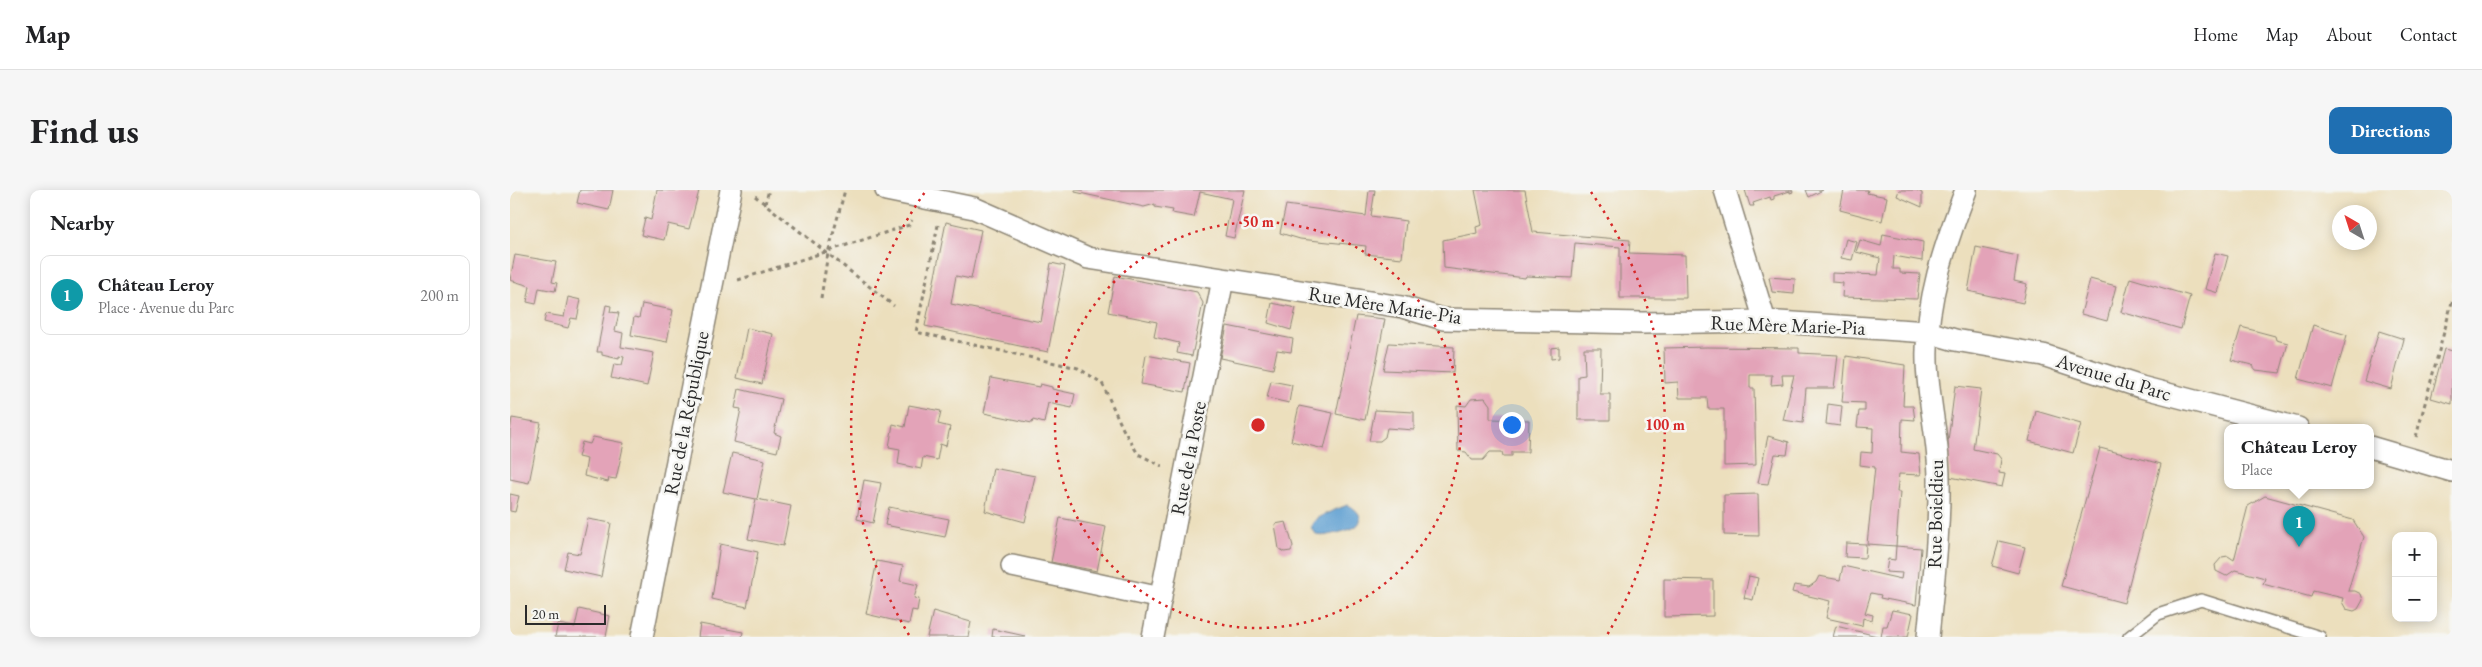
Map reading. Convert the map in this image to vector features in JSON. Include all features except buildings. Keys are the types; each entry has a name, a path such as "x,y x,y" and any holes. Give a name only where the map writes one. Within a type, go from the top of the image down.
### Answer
{"street":[{"name":"Rue Mère Marie-Pia","path":"886,190 974,208 1088,258 1402,307 1443,319 1643,323 1765,321 1928,332"},
{"path":"1725,190 1765,321"},
{"name":"Rue Boieldieu","path":"1928,637 1940,476 1927,362 1928,332 1931,306 1942,256 1966,190"},
{"name":"Rue de la République","path":"642,637 712,283 741,192"},
{"name":"Rue de la Poste","path":"1153,637 1223,279"},
{"name":"Avenue du Parc","path":"1928,332 1955,340 2042,355 2141,387 2283,424"},
{"path":"2374,448 2452,471"},
{"path":"1012,566 1161,598"}],"lane":[{"path":"2129,637 2158,614 2201,600 2320,637"}],"path":[{"path":"765,204 769,190"},
{"path":"821,298 828,253 845,190"},
{"path":"741,192 765,204 894,306"},
{"path":"712,283 745,279 909,226 922,198"},
{"path":"943,202 916,332 1078,368 1102,383 1123,429 1138,454 1184,477"},
{"path":"2410,458 2452,302"}],"water":[{"path":"1347,505 1359,514 1360,521 1355,527 1342,532 1321,536 1312,530 1315,520"}],"place":[{"name":"Château Leroy","path":"2299,547"}]}
